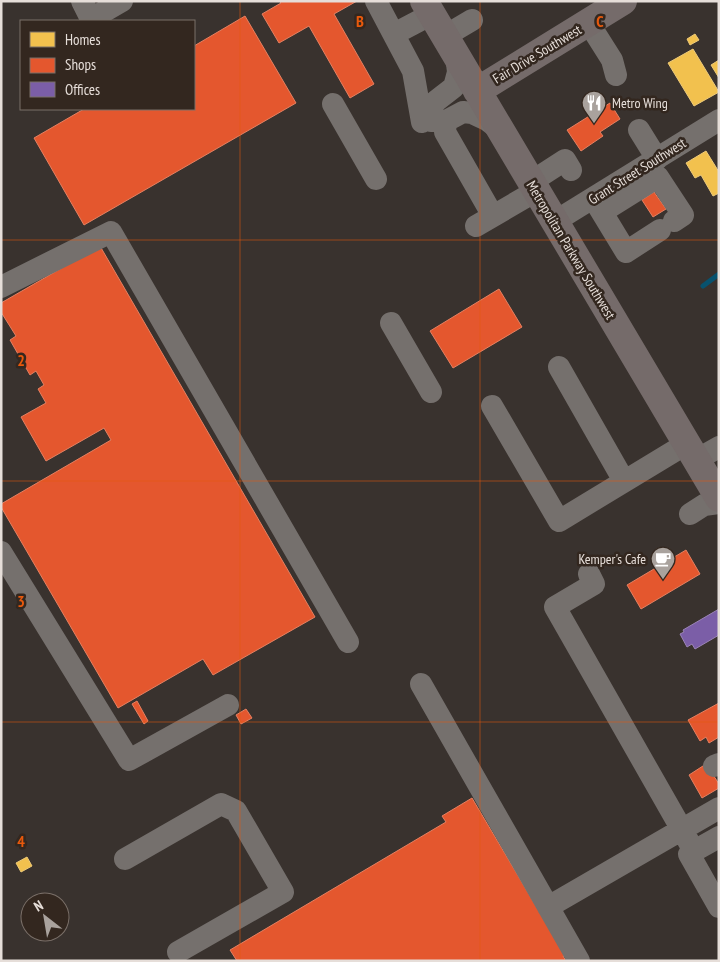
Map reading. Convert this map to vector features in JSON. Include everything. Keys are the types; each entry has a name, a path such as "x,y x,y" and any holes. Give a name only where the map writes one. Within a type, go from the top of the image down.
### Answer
{"main road":[{"name":"Fair Drive Southwest","path":"477,90 623,1"},
{"name":"Metropolitan Parkway Southwest","path":"439,27 554,222 700,450 719,498"}],"street":[{"path":"82,1 91,19 122,1"},
{"path":"376,1 413,71 422,122"},
{"path":"394,34 472,20"},
{"path":"588,22 612,60 616,75"},
{"path":"422,122 436,101 454,87 458,72 439,27"},
{"path":"333,104 376,179"},
{"path":"422,122 446,121 463,112 472,113 487,120 500,130"},
{"name":"Grant Street Southwest","path":"554,222 598,205 657,158 719,120"},
{"path":"446,121 444,132 484,221 533,186 568,165"},
{"path":"639,130 657,158"},
{"path":"658,177 683,216 626,252 598,205 658,177"},
{"path":"1,287 111,232 348,642"},
{"path":"391,323 431,392"},
{"path":"559,367 624,481"},
{"path":"492,406 559,521 624,481 700,450"},
{"path":"690,514 704,505 719,503"},
{"path":"1,552 129,760 228,705"},
{"path":"589,574 594,584 555,608 682,830 710,847"},
{"path":"421,684 579,961"},
{"path":"125,859 221,804 236,811 283,892 178,952"},
{"path":"548,907 719,808"},
{"path":"710,847 689,854 719,907"}],"building: Homes":[{"path":"695,34 699,40 690,45 687,39"},
{"path":"693,49 719,92 694,106 668,63"},
{"path":"719,60 719,78 711,65"},
{"path":"706,151 719,172 719,193 713,196 701,175 695,178 686,163"},
{"path":"27,857 32,866 21,872 16,863"}],"building: Shops":[{"path":"279,1 357,1 334,14 374,84 350,98 309,26 279,43 262,14 281,3"},
{"path":"245,16 296,103 84,225 34,138 82,110 195,110 195,45"},
{"name":"Metro Wing","path":"610,103 620,119 600,132 603,136 581,151 567,130"},
{"path":"654,192 666,209 653,217 642,200"},
{"path":"100,246 315,617 213,675 203,659 118,708 1,507 1,504 111,440 104,428 46,461 21,417 46,403 38,389 44,385 36,371 30,375 10,340 16,336 1,312 1,303"},
{"path":"499,289 522,327 453,368 430,331"},
{"name":"Kemper's Cafe","path":"686,550 700,574 641,609 627,585"},
{"path":"137,701 148,721 144,724 132,704"},
{"path":"719,703 719,737 709,743 706,737 700,741 688,720"},
{"path":"246,709 252,718 241,724 236,715"},
{"path":"706,764 719,784 719,788 702,798 689,775"},
{"path":"472,798 565,955 563,956 566,961 237,961 230,950 446,822 442,816"}],"building: Offices":[{"path":"719,609 719,635 695,649 692,644 687,647 680,634 684,632 683,630"}],"waterway":[{"path":"703,286 719,274"}],"place":[{"name":"Metro Wing","path":"594,124"},
{"name":"Kemper's Cafe","path":"663,580"}]}
